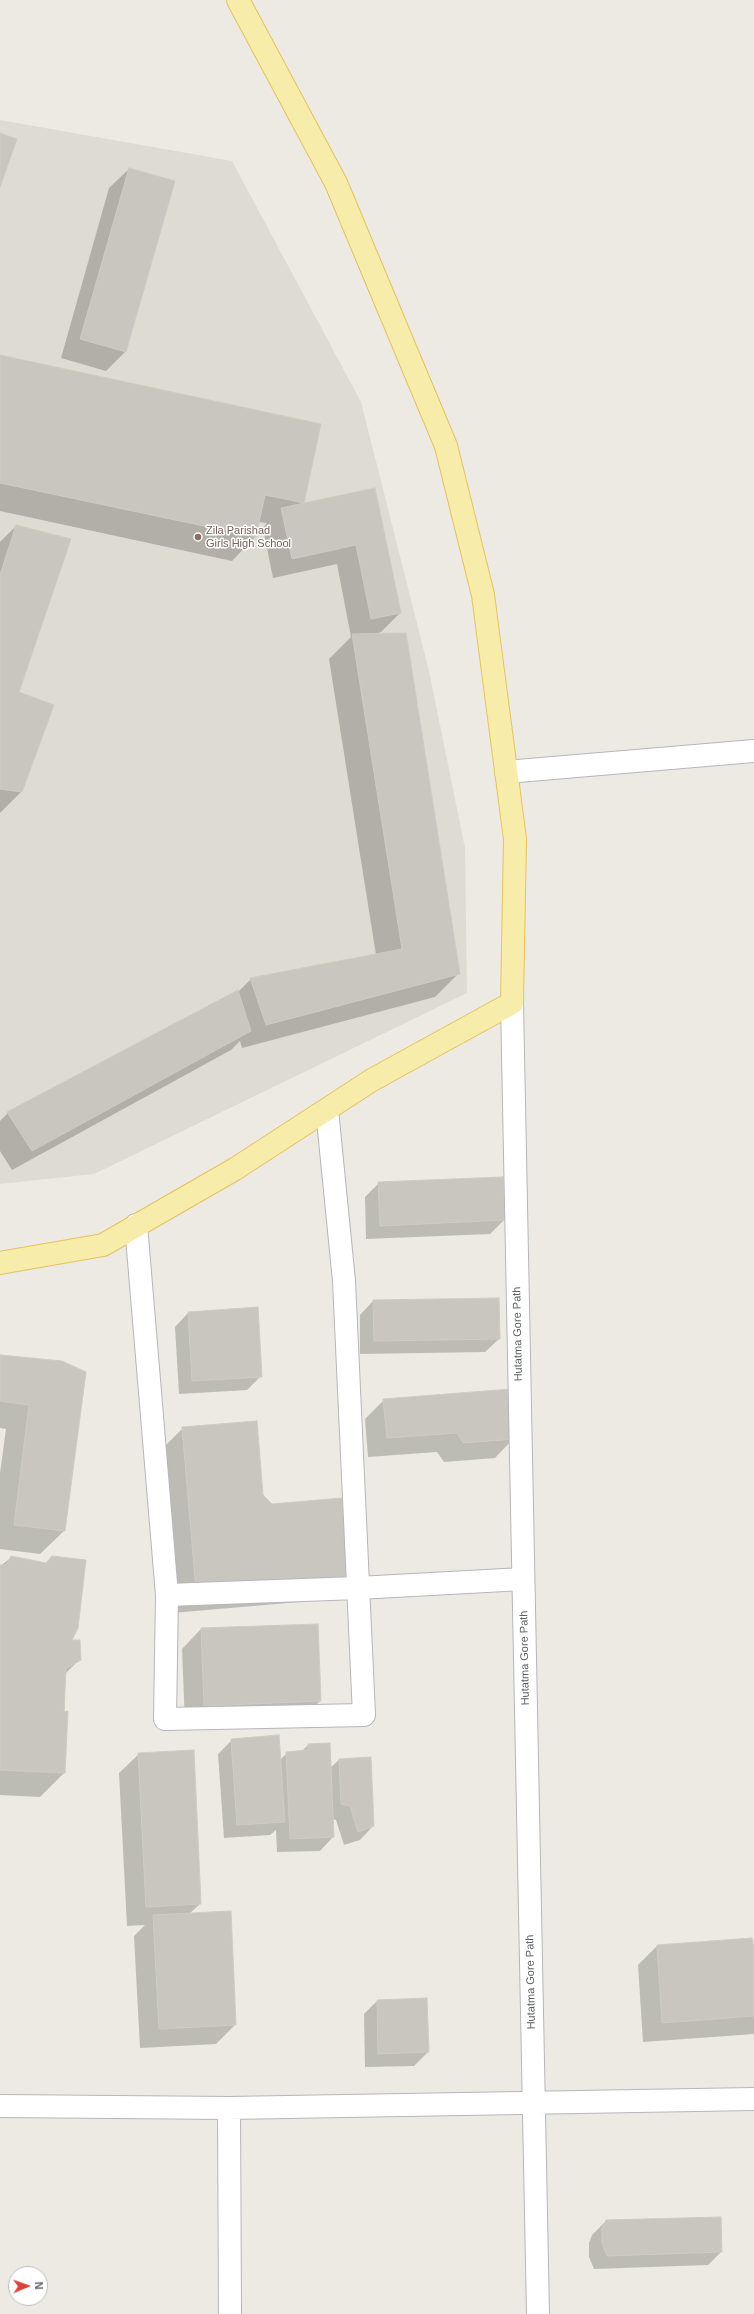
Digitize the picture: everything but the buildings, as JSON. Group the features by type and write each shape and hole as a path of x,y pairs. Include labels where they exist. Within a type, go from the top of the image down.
{"main road":[{"path":"0,1263 103,1245 236,1169 372,1080 512,1003 515,839 483,595 446,446 336,183 238,0"}],"street":[{"path":"506,772 754,751"},
{"name":"Hutatma Gore Path","path":"512,1003 538,2314"},
{"path":"136,1225 167,1595 165,1719 364,1715 344,1281 326,1110"},
{"path":"167,1595 358,1588 523,1579"},
{"path":"0,2106 229,2108 754,2099"},
{"path":"229,2108 230,2314"}],"shaded area":[{"name":"Zila Parishad Girls High School","path":"0,120 232,161 361,402 429,671 465,848 467,993 94,1174 0,1184"}],"place":[{"name":"Zila Parishad Girls High School","path":"198,537"}]}
